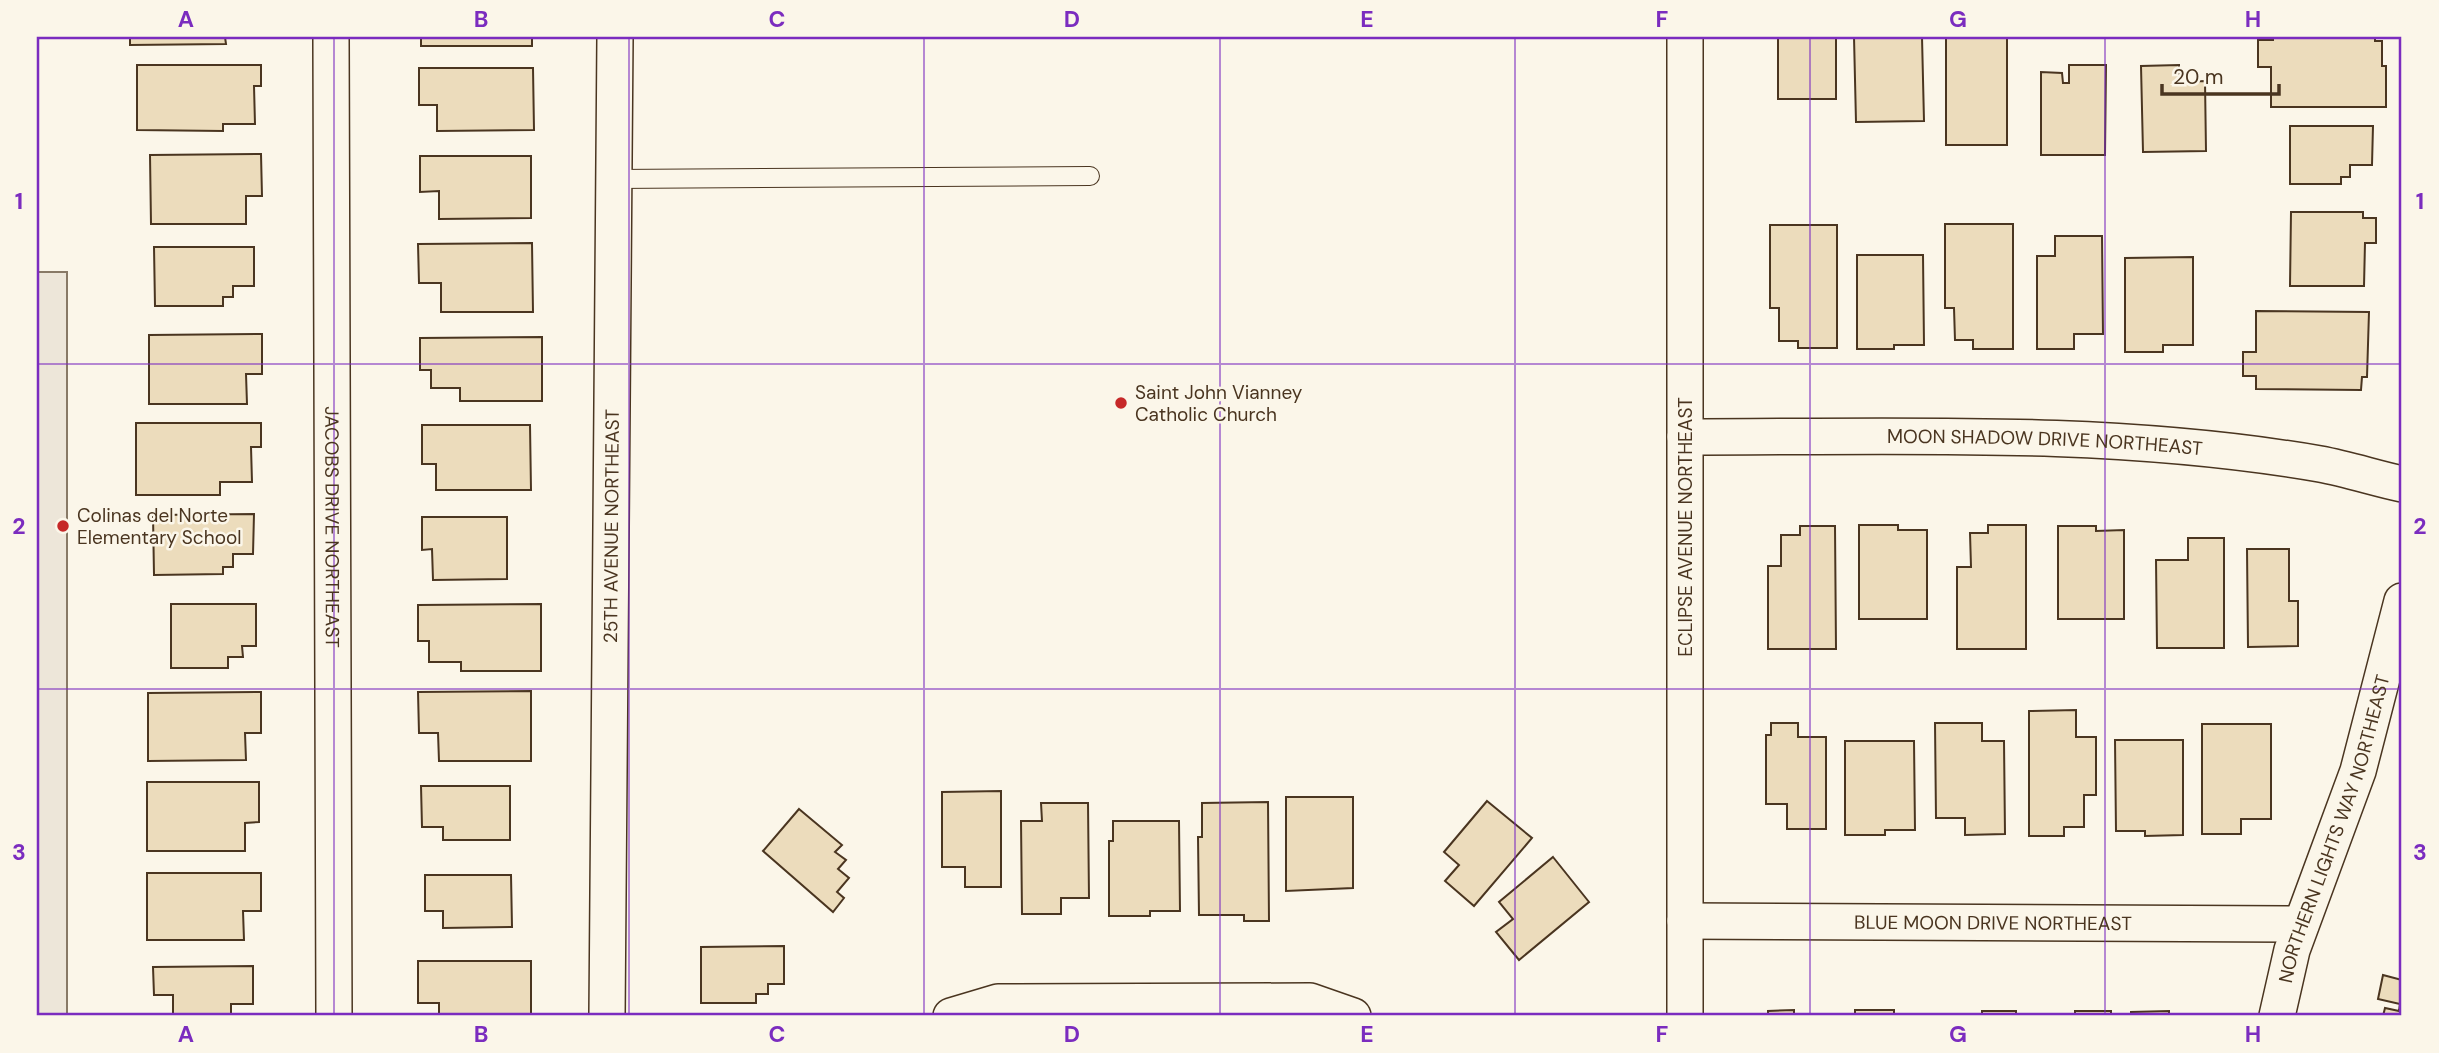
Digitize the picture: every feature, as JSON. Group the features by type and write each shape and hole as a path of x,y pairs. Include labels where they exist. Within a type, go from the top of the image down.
{"street":[{"name":"JACOBS DRIVE NORTHEAST","path":"331,37 334,1016"},
{"name":"25TH AVENUE NORTHEAST","path":"607,1016 615,37"},
{"name":"ECLIPSE AVENUE NORTHEAST","path":"1685,37 1685,1016"},
{"name":"MOON SHADOW DRIVE NORTHEAST","path":"1685,437 2011,437 2180,446 2321,465 2402,484"},
{"name":"NORTHERN LIGHTS WAY NORTHEAST","path":"2277,1016 2292,950 2358,772 2402,601"},
{"name":"BLUE MOON DRIVE NORTHEAST","path":"1685,922 2301,924"},
{"path":"951,1016 998,1002 1283,1001 1310,1001 1353,1016"}],"lane":[{"path":"614,179 1090,176"}],"shaded area":[{"path":"37,272 67,272 67,1016 37,1016"}],"building":[{"path":"130,37 225,37 226,44 130,45"},
{"path":"421,37 532,37 532,46 421,46"},
{"path":"1778,37 1836,37 1836,99 1778,99"},
{"path":"1854,37 1922,37 1924,121 1856,122"},
{"path":"1946,37 2007,37 2007,145 1946,145"},
{"path":"2273,37 2375,37 2375,41 2382,41 2382,66 2386,66 2386,107 2271,107 2271,67 2258,67 2258,40 2273,40"},
{"path":"137,65 261,65 261,86 254,86 255,124 223,124 223,131 137,130"},
{"path":"2069,65 2106,65 2105,155 2041,155 2041,72 2062,73 2063,83 2069,83"},
{"path":"2179,65 2179,82 2205,81 2206,151 2143,152 2141,66"},
{"path":"419,68 533,68 534,130 437,131 437,105 419,105"},
{"path":"2290,126 2373,126 2372,165 2350,165 2350,177 2341,177 2341,184 2290,184"},
{"path":"261,154 262,196 246,196 246,224 151,224 150,155"},
{"path":"420,156 531,156 531,218 439,219 439,191 420,192"},
{"path":"2291,212 2363,212 2363,218 2376,218 2376,243 2365,243 2364,286 2290,286"},
{"path":"1945,224 2013,224 2013,349 1973,349 1973,340 1955,340 1954,308 1945,308"},
{"path":"1770,225 1837,225 1837,348 1798,348 1798,341 1779,341 1779,308 1770,308"},
{"path":"2055,236 2102,236 2103,334 2074,334 2074,349 2037,349 2037,256 2055,256"},
{"path":"532,243 533,312 441,312 441,283 419,283 418,244"},
{"path":"154,247 254,247 254,286 233,286 233,297 223,297 223,306 155,306"},
{"path":"1857,255 1923,255 1924,345 1894,345 1894,349 1857,349"},
{"path":"2193,257 2193,345 2163,345 2163,352 2125,352 2125,258"},
{"path":"2256,311 2369,312 2367,377 2362,377 2361,390 2256,389 2256,376 2243,376 2243,352 2256,352"},
{"path":"262,334 262,374 246,374 247,404 149,404 149,335"},
{"path":"542,337 542,401 460,401 460,388 431,388 431,370 420,370 420,338"},
{"path":"136,423 261,423 261,447 251,447 252,482 220,482 220,495 136,495"},
{"path":"422,425 530,425 531,490 436,490 436,464 422,464"},
{"path":"254,514 253,554 233,554 233,567 223,567 223,574 154,575 153,515"},
{"path":"422,517 507,517 507,579 433,580 432,549 422,550"},
{"path":"1859,525 1898,525 1898,530 1927,530 1927,619 1859,619"},
{"path":"1988,525 2026,525 2026,649 1957,649 1957,567 1971,567 1970,533 1988,533"},
{"path":"1800,526 1835,526 1836,649 1768,649 1768,566 1781,566 1781,535 1800,535"},
{"path":"2058,526 2096,526 2096,531 2124,530 2124,619 2058,619"},
{"path":"2188,538 2224,538 2224,648 2157,648 2156,560 2188,560"},
{"path":"2247,549 2289,549 2289,601 2298,601 2298,646 2248,647"},
{"path":"171,604 256,604 256,646 242,646 243,657 228,657 228,668 171,668"},
{"path":"541,604 541,671 461,671 461,662 429,662 429,641 418,641 418,605"},
{"path":"531,691 531,761 439,761 438,733 419,733 418,692"},
{"path":"261,692 261,733 245,733 246,760 148,761 148,693"},
{"path":"2076,710 2076,737 2096,737 2096,795 2084,795 2084,827 2064,827 2064,836 2029,836 2029,711"},
{"path":"1771,723 1798,723 1798,737 1826,737 1826,829 1787,829 1787,804 1766,804 1766,735 1771,735"},
{"path":"1935,723 1982,723 1982,741 2004,741 2005,834 1965,835 1965,818 1936,818"},
{"path":"2202,724 2271,724 2271,819 2241,819 2241,834 2202,834"},
{"path":"2115,740 2183,740 2183,835 2145,836 2145,831 2116,831"},
{"path":"1845,741 1914,741 1915,830 1885,830 1885,835 1845,835"},
{"path":"147,782 259,782 259,822 245,823 245,851 147,851"},
{"path":"421,786 510,786 510,840 443,840 443,827 422,827"},
{"path":"1001,791 1001,887 965,887 965,867 942,867 942,792"},
{"path":"1286,797 1353,797 1353,888 1286,891"},
{"path":"1487,801 1532,838 1474,906 1445,881 1459,865 1444,852"},
{"path":"1268,802 1269,921 1244,921 1244,915 1199,915 1198,837 1202,837 1202,803"},
{"path":"1041,803 1088,803 1089,898 1061,898 1061,914 1022,914 1021,821 1042,821"},
{"path":"799,809 842,845 835,852 846,860 838,869 849,878 837,892 844,898 833,912 763,851"},
{"path":"1113,821 1179,821 1180,911 1150,911 1150,916 1109,916 1109,841 1113,841"},
{"path":"1553,857 1589,902 1519,960 1496,932 1513,919 1499,902"},
{"path":"147,873 261,873 261,911 243,911 244,940 147,940"},
{"path":"425,875 511,875 512,927 443,928 443,911 425,911"},
{"path":"784,946 784,984 768,984 768,994 756,994 756,1003 701,1003 701,947"},
{"path":"418,961 531,961 531,1016 439,1016 439,1003 418,1003"},
{"path":"253,966 253,1004 231,1004 231,1015 173,1016 173,995 154,995 153,967"},
{"path":"2383,975 2402,980 2402,1016 2383,1016 2385,1008 2399,1011 2400,1004 2378,999"},
{"path":"1794,1010 1794,1016 1768,1016 1768,1011"},
{"path":"1855,1010 1894,1010 1894,1015 1923,1016 1855,1016"},
{"path":"1982,1011 2016,1011 2016,1016 1982,1016"},
{"path":"2075,1011 2111,1011 2111,1016 2075,1016"},
{"path":"2169,1011 2169,1016 2131,1016 2131,1012"}],"place":[{"name":"Saint John Vianney Catholic Church","path":"1121,403"},
{"name":"Colinas del Norte Elementary School","path":"63,526"}]}
